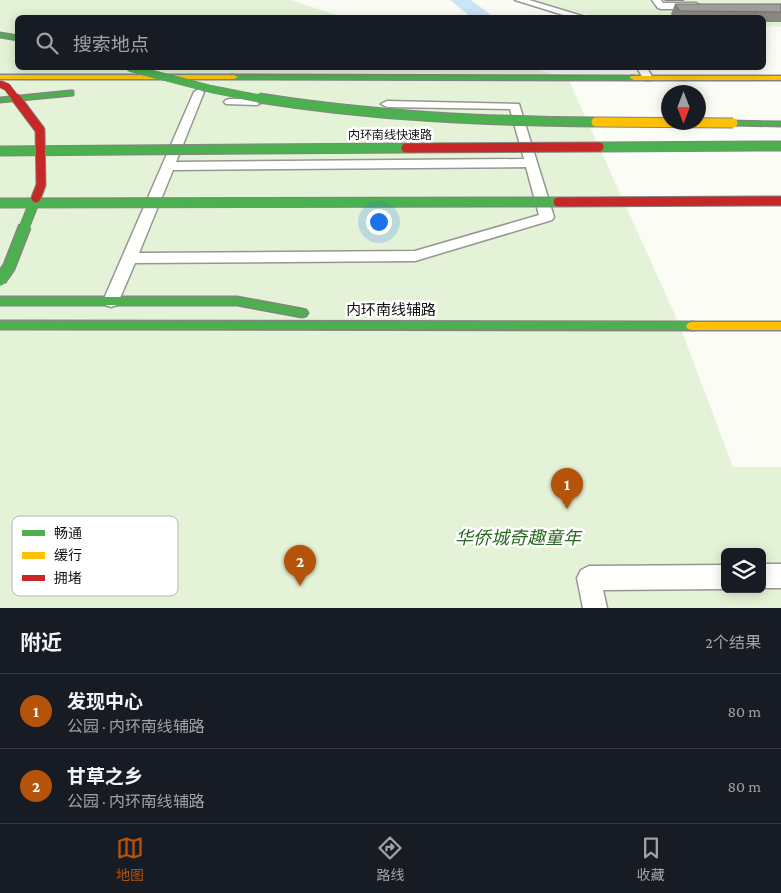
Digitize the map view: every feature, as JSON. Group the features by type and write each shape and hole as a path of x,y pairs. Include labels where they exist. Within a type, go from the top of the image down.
{"main road":[{"path":"0,35 15,38"},
{"path":"138,70 210,89 296,104 404,116 518,122 781,124"},
{"path":"0,77 396,77 645,73 781,78"},
{"path":"185,93 396,77"},
{"path":"0,84 6,87 40,130 41,185 9,268 0,280"},
{"path":"0,100 59,93 79,93"},
{"name":"内环南线快速路","path":"0,151 781,146"},
{"path":"0,204 781,201"},
{"path":"0,301 237,301 371,325"},
{"name":"内环南线辅路","path":"0,325 781,326"}],"lane":[{"path":"519,0 574,15"},
{"path":"656,0 661,6 707,6"},
{"path":"111,301 199,92"},
{"path":"129,258 415,256 547,217 515,106 230,102"},
{"path":"168,166 532,163"},
{"path":"766,576 781,576"},
{"path":"595,608 589,578 721,577"}],"green space":[{"name":"华侨城奇趣童年","path":"0,0 291,0 336,15 15,15 15,70 538,70 568,78 680,326 733,467 781,467 781,608 0,608"},
{"path":"525,0 781,0 781,27 766,26 766,15 589,15"}],"building":[{"path":"675,4 781,4 781,12 680,11"}],"waterway":[{"path":"459,0 482,15"}],"traffic: fast":[{"path":"0,35 15,38"},
{"path":"137,70 201,87 306,106 451,119 596,122"},
{"path":"234,77 634,78"},
{"path":"0,100 70,93"},
{"path":"733,123 781,124"},
{"path":"599,147 781,146"},
{"path":"0,151 406,148"},
{"path":"0,280 9,267 36,198"},
{"path":"0,203 558,202"},
{"path":"0,301 237,301 302,313"},
{"path":"0,325 692,326"}],"traffic: slow":[{"path":"0,77 234,77"},
{"path":"634,78 781,78"},
{"path":"596,122 733,123"},
{"path":"692,326 781,326"}],"traffic: jam":[{"path":"0,84 7,87 40,130 41,185 36,198"},
{"path":"406,148 599,147"},
{"path":"558,202 781,201"}],"place":[{"name":"发现中心","path":"567,509"},
{"name":"甘草之乡","path":"300,586"}]}
